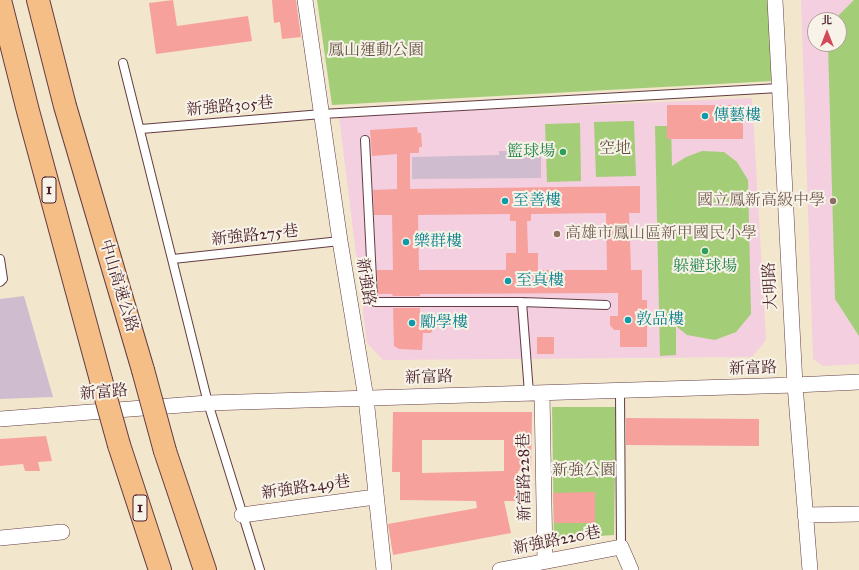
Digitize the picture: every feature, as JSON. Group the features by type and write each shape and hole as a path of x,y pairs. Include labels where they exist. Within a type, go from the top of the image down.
{"highway":[{"name":"1","path":"0,0 28,111 119,445 160,570"},
{"name":"中山高速公路","path":"38,0 65,106 143,370 165,451 205,570"}],"street":[{"name":"新強路","path":"305,0 340,241 366,398 384,570"},
{"name":"大明路","path":"775,0 794,385 810,570"},
{"name":"新富路","path":"0,419 208,403 620,391 859,382"},
{"name":"新富路228巷","path":"535,393 545,561"},
{"name":"新強路249巷","path":"242,515 376,497"},
{"path":"805,515 859,514"},
{"path":"0,538 62,532"},
{"path":"621,547 631,570"},
{"name":"新強路220巷","path":"500,570 621,547"}],"lane":[{"path":"123,63 141,128 208,403 260,570"},
{"name":"新強路305巷","path":"141,128 322,114 779,88"},
{"path":"365,140 372,299 375,302 522,302 606,305"},
{"name":"新強路275巷","path":"173,259 340,241"},
{"path":"0,259 3,279 0,282"},
{"path":"522,302 535,393"},
{"path":"620,391 621,547"}],"shaded area":[{"name":"國立鳳新高級中學","path":"801,0 859,0 859,364 823,366 813,359"},
{"name":"高雄市鳳山區新甲國民小學","path":"752,98 766,340 752,357 383,360 367,343 339,116"},
{"path":"499,151 541,151 541,178 412,179 412,157 499,155"},
{"path":"24,296 53,397 0,399 0,299"}],"green space":[{"name":"鳳山運動公園","path":"317,0 768,0 773,81 332,105"},
{"path":"854,0 859,0 859,336 835,299 828,52 847,52 847,12 842,12"},
{"name":"空地","path":"634,121 636,176 596,177 594,122"},
{"name":"籃球場","path":"580,123 581,181 547,182 545,124"},
{"path":"655,126 671,126 672,166 686,157 702,151 724,152 737,162 748,180 751,314 736,332 715,340 687,335 676,326 676,355 660,356"},
{"name":"新強公園","path":"552,407 616,407 614,535 554,539"}],"building":[{"path":"173,0 177,26 248,16 252,41 156,54 149,3"},
{"path":"272,0 296,0 301,37 282,39 280,22 274,23"},
{"name":"傳藝樓","path":"667,105 743,105 743,139 667,139"},
{"path":"417,127 418,133 421,133 422,147 419,147 419,153 410,153 410,189 640,186 640,213 629,213 631,270 642,270 642,300 647,300 647,347 620,347 620,330 614,330 610,325 610,316 618,316 618,293 420,294 420,296 393,296 392,294 378,294 377,270 393,270 392,215 374,215 373,190 397,189 397,154 372,156 370,130","holes":["606,213 607,270 538,270 538,253 528,253 527,221 531,221 531,214","510,214 510,221 516,221 516,253 506,253 506,270 419,270 418,215"]},
{"name":"勵學樓","path":"393,308 420,308 420,319 430,319 434,327 431,333 423,333 422,350 399,349 394,346"},
{"path":"537,337 554,337 554,354 537,354"},
{"path":"393,412 532,412 531,471 518,471 518,501 504,501 511,533 393,555 388,524 477,508 476,501 400,500 400,472 392,472","holes":["422,440 504,440 504,471 422,473"]},
{"path":"626,418 759,419 759,446 626,445"},
{"path":"46,436 52,461 38,462 40,471 25,471 23,464 0,466 0,439"},
{"path":"595,492 595,523 554,523 553,493"}],"place":[{"name":"傳藝樓","path":"705,116"},
{"name":"籃球場","path":"563,152"},
{"name":"至善樓","path":"505,201"},
{"name":"國立鳳新高級中學","path":"833,201"},
{"name":"高雄市鳳山區新甲國民小學","path":"557,234"},
{"name":"樂群樓","path":"406,242"},
{"name":"躲避球場","path":"705,251"},
{"name":"至真樓","path":"508,281"},
{"name":"敦品樓","path":"628,320"},
{"name":"勵學樓","path":"412,323"}]}
